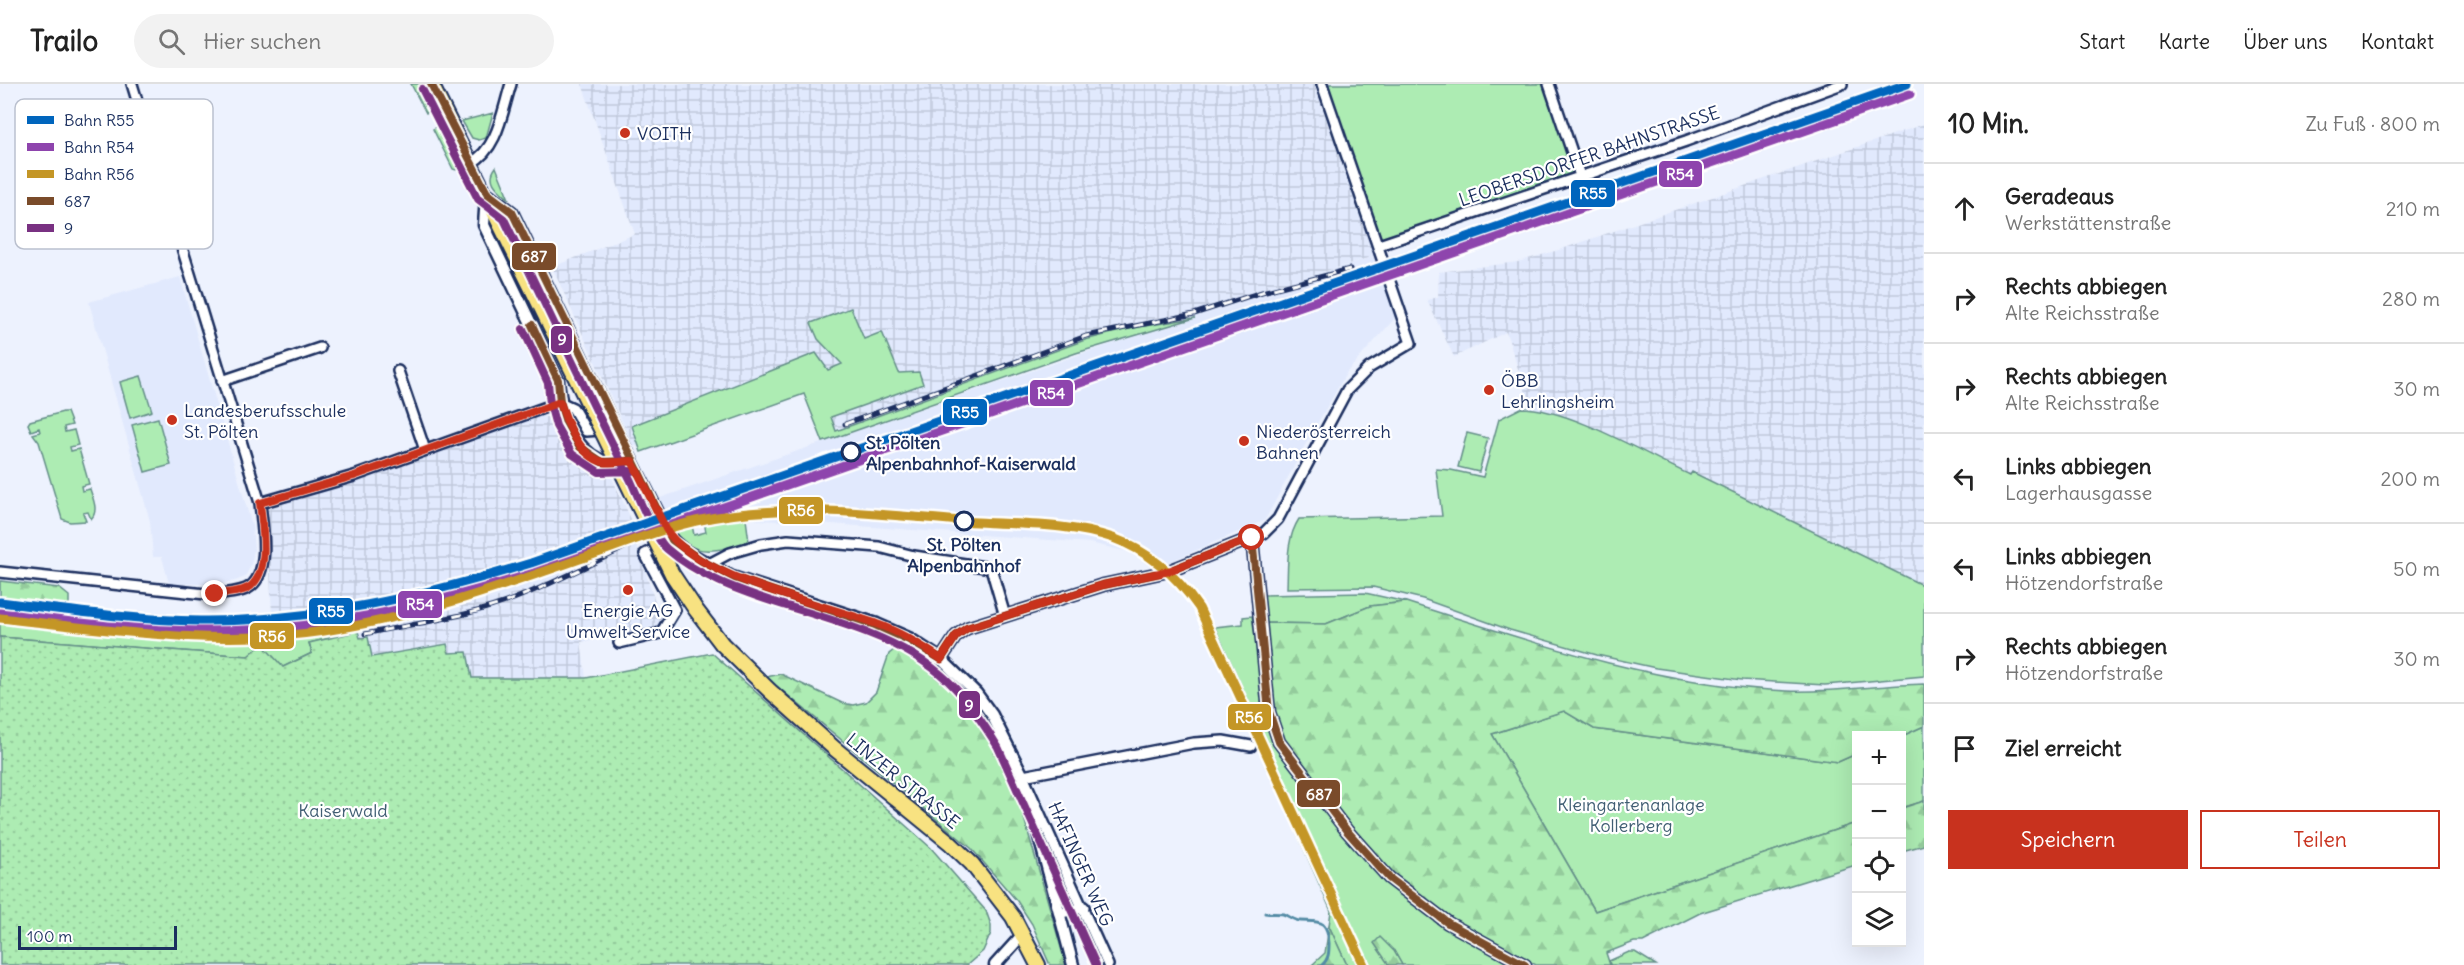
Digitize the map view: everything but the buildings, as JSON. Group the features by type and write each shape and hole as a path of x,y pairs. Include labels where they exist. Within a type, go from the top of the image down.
{"main road":[{"path":"432,84 487,193"},
{"name":"LINZER STRASSE","path":"487,193 672,573 696,610 722,644 770,691 949,842 995,893 1023,934 1038,965"}],"street":[{"path":"132,84 137,99"},
{"path":"471,163 488,151 512,84"},
{"path":"941,659 956,636 967,628 1103,585 1169,571 1264,533 1278,519 1347,390 1369,368 1411,343 1322,84"},
{"path":"1549,84 1580,176"},
{"name":"LEOBERSDORFER BAHNSTRASSE","path":"1379,245 1686,141 1842,84"},
{"path":"487,193 484,225 558,380 560,402 566,422 580,447 602,462 632,461"},
{"path":"487,193 512,212 672,540 684,550 739,579 877,624 909,638 941,659 976,693 992,715 1023,776 1073,965"},
{"path":"0,572 215,594 233,593 250,587 260,575 264,548 260,503 182,249"},
{"path":"222,381 320,348"},
{"path":"398,371 425,450"},
{"path":"260,503 354,476 560,402 573,408 586,431 616,429"},
{"path":"1252,538 1269,712 1279,742 1362,850 1389,878 1448,923 1525,965"},
{"path":"619,643 661,633 675,610 645,554 672,540"},
{"path":"709,564 730,553 761,544 788,540 879,547 914,556 991,568 1005,616"},
{"path":"1023,776 1194,743 1223,741 1251,746"},
{"name":"HAFINGER WEG","path":"1023,776 1084,907 1108,965"},
{"path":"1059,914 1084,907"},
{"path":"995,965 1023,934"}],"shaded area":[{"name":"VOITH","path":"582,84 1314,84 1374,256 1004,373 824,441 805,394 647,450 633,445 552,267 635,234"},
{"path":"1924,124 1924,586 1692,472 1690,476 1582,423 1531,408 1506,332 1454,357 1427,300 1438,297 1439,272 1518,262 1562,249"},
{"path":"1378,255 1397,316 1347,372 1301,452 1298,453 1299,457 1265,520 1157,567 1129,552 1090,543 735,519 704,522 674,530 660,498 1279,289 1279,286"},
{"name":"Landesberufsschule St. Pölten","path":"180,277 252,526 254,550 251,565 245,577 217,584 169,584 162,557 153,557 150,521 89,302"},
{"path":"541,416 557,419 579,457 599,474 612,478 632,521 422,591 272,615 267,511 274,504 354,480"},
{"path":"632,521 643,542 516,593 324,633 250,640 195,641 0,621 0,598 151,614 226,616 272,615 358,603 422,591"},
{"path":"636,545 656,604 668,611 656,631 627,638 625,632 581,642 586,678 472,678 449,653 446,644 371,658 368,637 359,639 357,628 516,593"}],"green space":[{"path":"411,84 424,84 434,109 426,113"},
{"path":"1322,84 1549,84 1580,176 1379,245"},
{"path":"493,113 486,138 479,140 472,138 462,121"},
{"path":"444,125 461,160 461,165 456,170 453,169 433,129"},
{"path":"496,167 509,199 493,181 493,172"},
{"path":"851,308 864,339 882,332 899,373 919,372 923,384 831,417 836,431 1085,340 1132,328 1195,318 1076,353 823,442 804,394 641,452 632,426 634,425 816,353 828,370 842,364 818,339 811,323"},
{"path":"141,376 152,411 130,418 120,382"},
{"path":"1521,408 1561,416 1607,434 1690,475 1692,472 1924,586 1924,676 1825,685 1742,680 1656,668 1597,655 1510,630 1423,599 1373,587 1287,588 1290,543 1299,519 1442,516 1436,469 1483,477 1499,419"},
{"path":"67,412 72,425 64,427 65,432 74,430 78,445 70,447 71,451 79,449 89,484 81,486 82,491 90,489 95,505 95,512 91,519 88,512 83,513 86,521 70,522 62,519 39,442 33,434 40,432 39,428 31,431 28,424 30,421"},
{"path":"158,418 171,465 145,472 132,425"},
{"path":"1467,433 1488,438 1479,472 1458,467"},
{"path":"746,519 749,542 718,550 689,546 674,530 692,525 694,535 706,532 704,522"},
{"path":"0,581 59,588 69,596 69,606 0,598"},
{"path":"1365,593 1406,602 1370,606 1326,624 1266,623 1263,595"},
{"path":"1406,602 1594,659 1641,671 1738,687 1804,691 1924,684 1924,726 1906,734 1906,731 1852,731 1852,756 1838,762 1594,729 1564,711 1492,734 1595,911 1852,824 1852,866 1700,913 1643,942 1634,942 1606,953 1610,965 1536,965 1450,919 1392,874 1367,846 1284,739 1275,711 1266,623 1326,624 1370,606"},
{"path":"1252,616 1269,731 1282,755 1358,853 1385,882 1445,927 1515,965 1402,965 1394,951 1387,961 1389,965 1368,965 1215,627 1243,624 1243,617"},
{"path":"0,621 123,636 197,641 275,638 353,629 351,633 309,643 312,653 283,667 248,656 0,637"},
{"path":"1204,623 1360,965 1347,965 1329,926 1331,911"},
{"name":"Kaiserwald","path":"357,628 360,638 368,637 372,657 447,644 449,653 467,652 472,678 586,678 712,653 931,848 986,911 991,933 983,951 967,965 0,965 0,637 248,656 262,644 283,667 312,653 309,643 351,633"},
{"path":"899,646 940,681 953,680 992,727 1008,762 1066,965 1050,965 1032,924 1017,901 971,848 766,677 781,674 842,703 853,705 866,702 876,692 889,654"},
{"name":"Kleingartenanlage Kollerberg","path":"1564,711 1594,729 1838,762 1852,756 1852,824 1595,911 1492,734"},
{"path":"1924,726 1924,801 1906,807 1906,785 1906,734"},
{"path":"1924,801 1924,845 1906,850 1906,839 1906,807"},
{"path":"1329,926 1347,965 1312,965 1325,953"},
{"path":"1380,937 1394,951 1402,965 1389,965 1374,943"},
{"path":"1629,952 1635,952 1656,965 1610,965 1609,961"}],"waterway":[{"path":"1265,913 1283,914 1296,920 1321,923 1326,930 1329,943 1327,958 1322,965"}],"railway":[{"path":"845,424 1086,336 1194,314 1262,292 1350,269"},
{"path":"365,634 464,614 502,603 545,586 709,509"}],"rail line":[{"name":"R55","path":"0,602 150,619 243,620 326,612 450,586 531,563 1907,84"},
{"name":"R54","path":"0,613 149,629 242,630 285,628 369,616 452,597 534,573 1910,94"},
{"name":"R56","path":"0,618 121,632 203,637 284,636 324,631 452,602 681,525 766,511 836,511 1045,526 1096,533 1126,543 1150,557 1172,575 1199,608 1364,965"}],"transit line":[{"name":"687","path":"431,84 487,193 512,212 672,540 702,561 735,578 875,625 909,640 941,659"},
{"name":"9","path":"422,89 478,199 504,219 662,544 679,559 705,575 762,598 848,625 895,645 937,671 955,688 978,716 998,747 1096,965"},
{"name":"687","path":"532,325 558,380 560,402 566,422 580,447 602,462 632,461"},
{"name":"9","path":"523,329 548,383 550,404 556,426 572,454 599,472 632,471"},
{"name":"687","path":"1252,538 1269,712 1279,742 1347,831 1389,878 1448,923 1525,965"},
{"name":"687","path":"941,659 956,636 967,628 1103,585 1169,571 1252,538"}],"place":[{"name":"VOITH","path":"625,133"},
{"name":"ÖBB Lehrlingsheim","path":"1489,390"},
{"name":"Landesberufsschule St. Pölten","path":"172,420"},
{"name":"Niederösterreich Bahnen","path":"1244,441"},
{"name":"St. Pölten Alpenbahnhof-Kaiserwald","path":"851,452"},
{"name":"St. Pölten Alpenbahnhof","path":"964,521"},
{"name":"Energie AG Umwelt Service","path":"628,590"}],"route":[{"path":"215,594 233,593 250,587 260,575 264,548 260,503 354,476 560,402 566,422 580,447 602,462 632,461 672,540 684,550 732,577 877,624 909,638 941,659 956,636 967,628 1103,585 1169,571 1252,538"}]}
